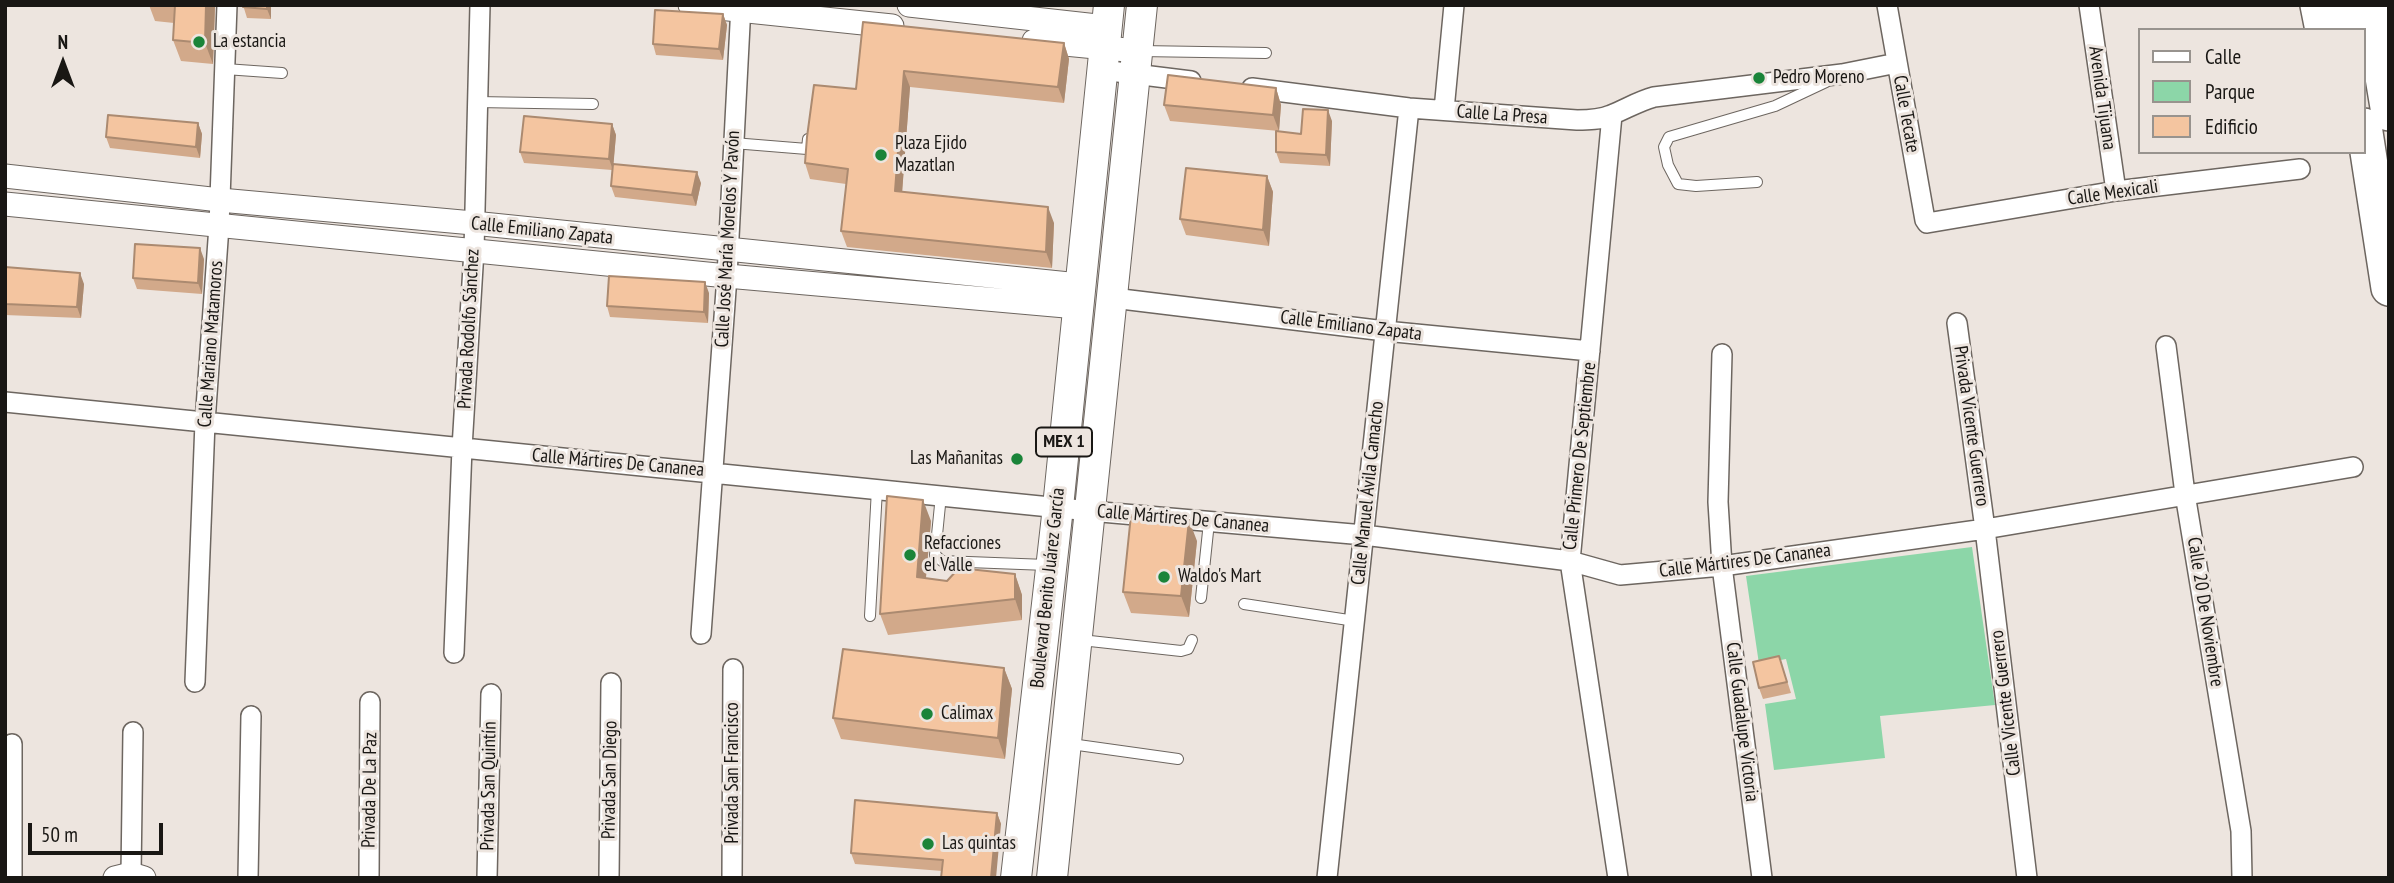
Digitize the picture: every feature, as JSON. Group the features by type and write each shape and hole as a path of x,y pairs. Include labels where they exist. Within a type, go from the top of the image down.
{"highway":[{"path":"2318,5 2323,28"},
{"path":"2346,5 2350,28"},
{"path":"2371,5 2389,113"},
{"path":"2366,139 2389,288"},
{"path":"2350,154 2360,196 2389,288"}],"main road":[{"name":"Boulevard Benito Juárez García","path":"1052,878 1142,5"},
{"name":"Boulevard Benito Juárez García","path":"1016,878 1058,507 1105,37"}],"street":[{"name":"Calle Mariano Matamoros","path":"195,682 205,422 219,226 227,5"},
{"name":"Privada Rodolfo Sánchez","path":"454,653 462,448 474,250 480,5"},
{"path":"690,5 741,8 916,29"},
{"path":"909,5 1105,37 1136,62 1203,82"},
{"path":"1444,110 1454,5"},
{"name":"Calle Tecate","path":"1887,5 1927,223"},
{"name":"Avenida Tijuana","path":"2089,5 2116,191"},
{"name":"Calle José María Morelos Y Pavón","path":"701,634 727,276 741,8"},
{"path":"1010,38 1105,37"},
{"name":"Calle La Presa","path":"1231,86 1409,108 1577,120 1612,115 1634,103 1654,97 1842,74 1897,63"},
{"name":"Calle Manuel Ávila Camacho","path":"1327,878 1409,108"},
{"name":"Calle Primero De Septiembre","path":"1612,115 1570,561 1618,878"},
{"name":"Calle Mexicali","path":"1927,223 2116,191 2300,169"},
{"name":"Calle Emiliano Zapata","path":"5,176 728,251 1078,296"},
{"name":"Calle Emiliano Zapata","path":"5,204 727,276 1078,296"},
{"name":"Calle Emiliano Zapata","path":"1113,298 1385,331 1590,351"},
{"name":"Privada Vicente Guerrero","path":"1957,323 1985,529"},
{"name":"Calle 20 De Noviembre","path":"2166,346 2185,494 2241,831 2242,878"},
{"name":"Calle Guadalupe Victoria","path":"1722,354 1718,502 1722,566 1762,878"},
{"name":"Calle Mártires De Cananea","path":"5,402 1090,511 1364,535 1570,561 1620,575 1722,566 1985,529 2353,467"},
{"name":"Calle Vicente Guerrero","path":"1985,529 2027,878"},
{"name":"Privada San Francisco","path":"732,878 733,669"},
{"name":"Privada San Diego","path":"609,878 611,682"},
{"name":"Privada San Quintín","path":"487,878 491,694"},
{"name":"Privada De La Paz","path":"369,878 370,702"},
{"path":"248,878 251,716"},
{"path":"130,876 134,733"},
{"path":"12,744 12,878"}],"lane":[{"path":"1136,62 1266,53"},
{"path":"225,69 282,73"},
{"path":"1756,183 1696,186 1678,184 1668,165 1664,148 1669,137 1775,106 1842,74"},
{"path":"477,102 593,104"},
{"path":"733,143 807,149 810,122"},
{"path":"870,616 877,488"},
{"path":"941,495 935,555 942,561 1051,565"},
{"path":"1201,597 1209,522"},
{"path":"1244,604 1355,621"},
{"path":"1077,639 1170,651 1188,649 1192,640"},
{"path":"1066,744 1178,758"}],"green space":[{"path":"1972,547 1995,705 1880,716 1885,758 1774,770 1765,704 1796,699 1786,659 1759,664 1746,576"}],"building":[{"path":"175,5 206,5 205,43 173,40"},
{"path":"267,5 267,9 243,7"},
{"path":"655,10 723,14 719,49 653,44"},
{"name":"Plaza Ejido Mazatlan","path":"863,22 1064,43 1058,87 904,71 895,191 1048,207 1046,252 841,231 848,169 805,163 807,137 814,85 856,89"},
{"path":"1168,75 1276,88 1273,115 1164,105"},
{"path":"1303,109 1328,110 1326,155 1276,152 1276,131 1301,134"},
{"path":"108,115 198,123 196,147 106,137"},
{"path":"524,116 612,124 609,159 520,152"},
{"path":"613,164 697,172 692,195 611,186"},
{"path":"1186,168 1267,176 1263,230 1180,219"},
{"path":"135,244 200,248 198,283 133,278"},
{"path":"5,267 80,273 77,307 5,304"},
{"path":"609,276 705,282 704,312 607,306"},
{"path":"887,496 923,500 917,577 947,581 959,568 1015,574 1015,599 880,614"},
{"name":"Waldo's Mart","path":"1131,515 1189,520 1181,596 1123,592"},
{"name":"Calimax","path":"843,649 1004,668 998,738 833,718"},
{"path":"1779,656 1787,682 1759,688 1753,662"},
{"name":"Las quintas","path":"855,800 997,813 991,878 941,878 943,860 851,853"}],"place":[{"name":"La estancia","path":"199,42"},
{"name":"Pedro Moreno","path":"1759,78"},
{"name":"Plaza Ejido Mazatlan","path":"881,155"},
{"name":"Las Mañanitas","path":"1017,459"},
{"name":"Refacciones el Valle","path":"910,555"},
{"name":"Waldo's Mart","path":"1164,577"},
{"name":"Calimax","path":"927,714"},
{"name":"Las quintas","path":"928,844"}]}
